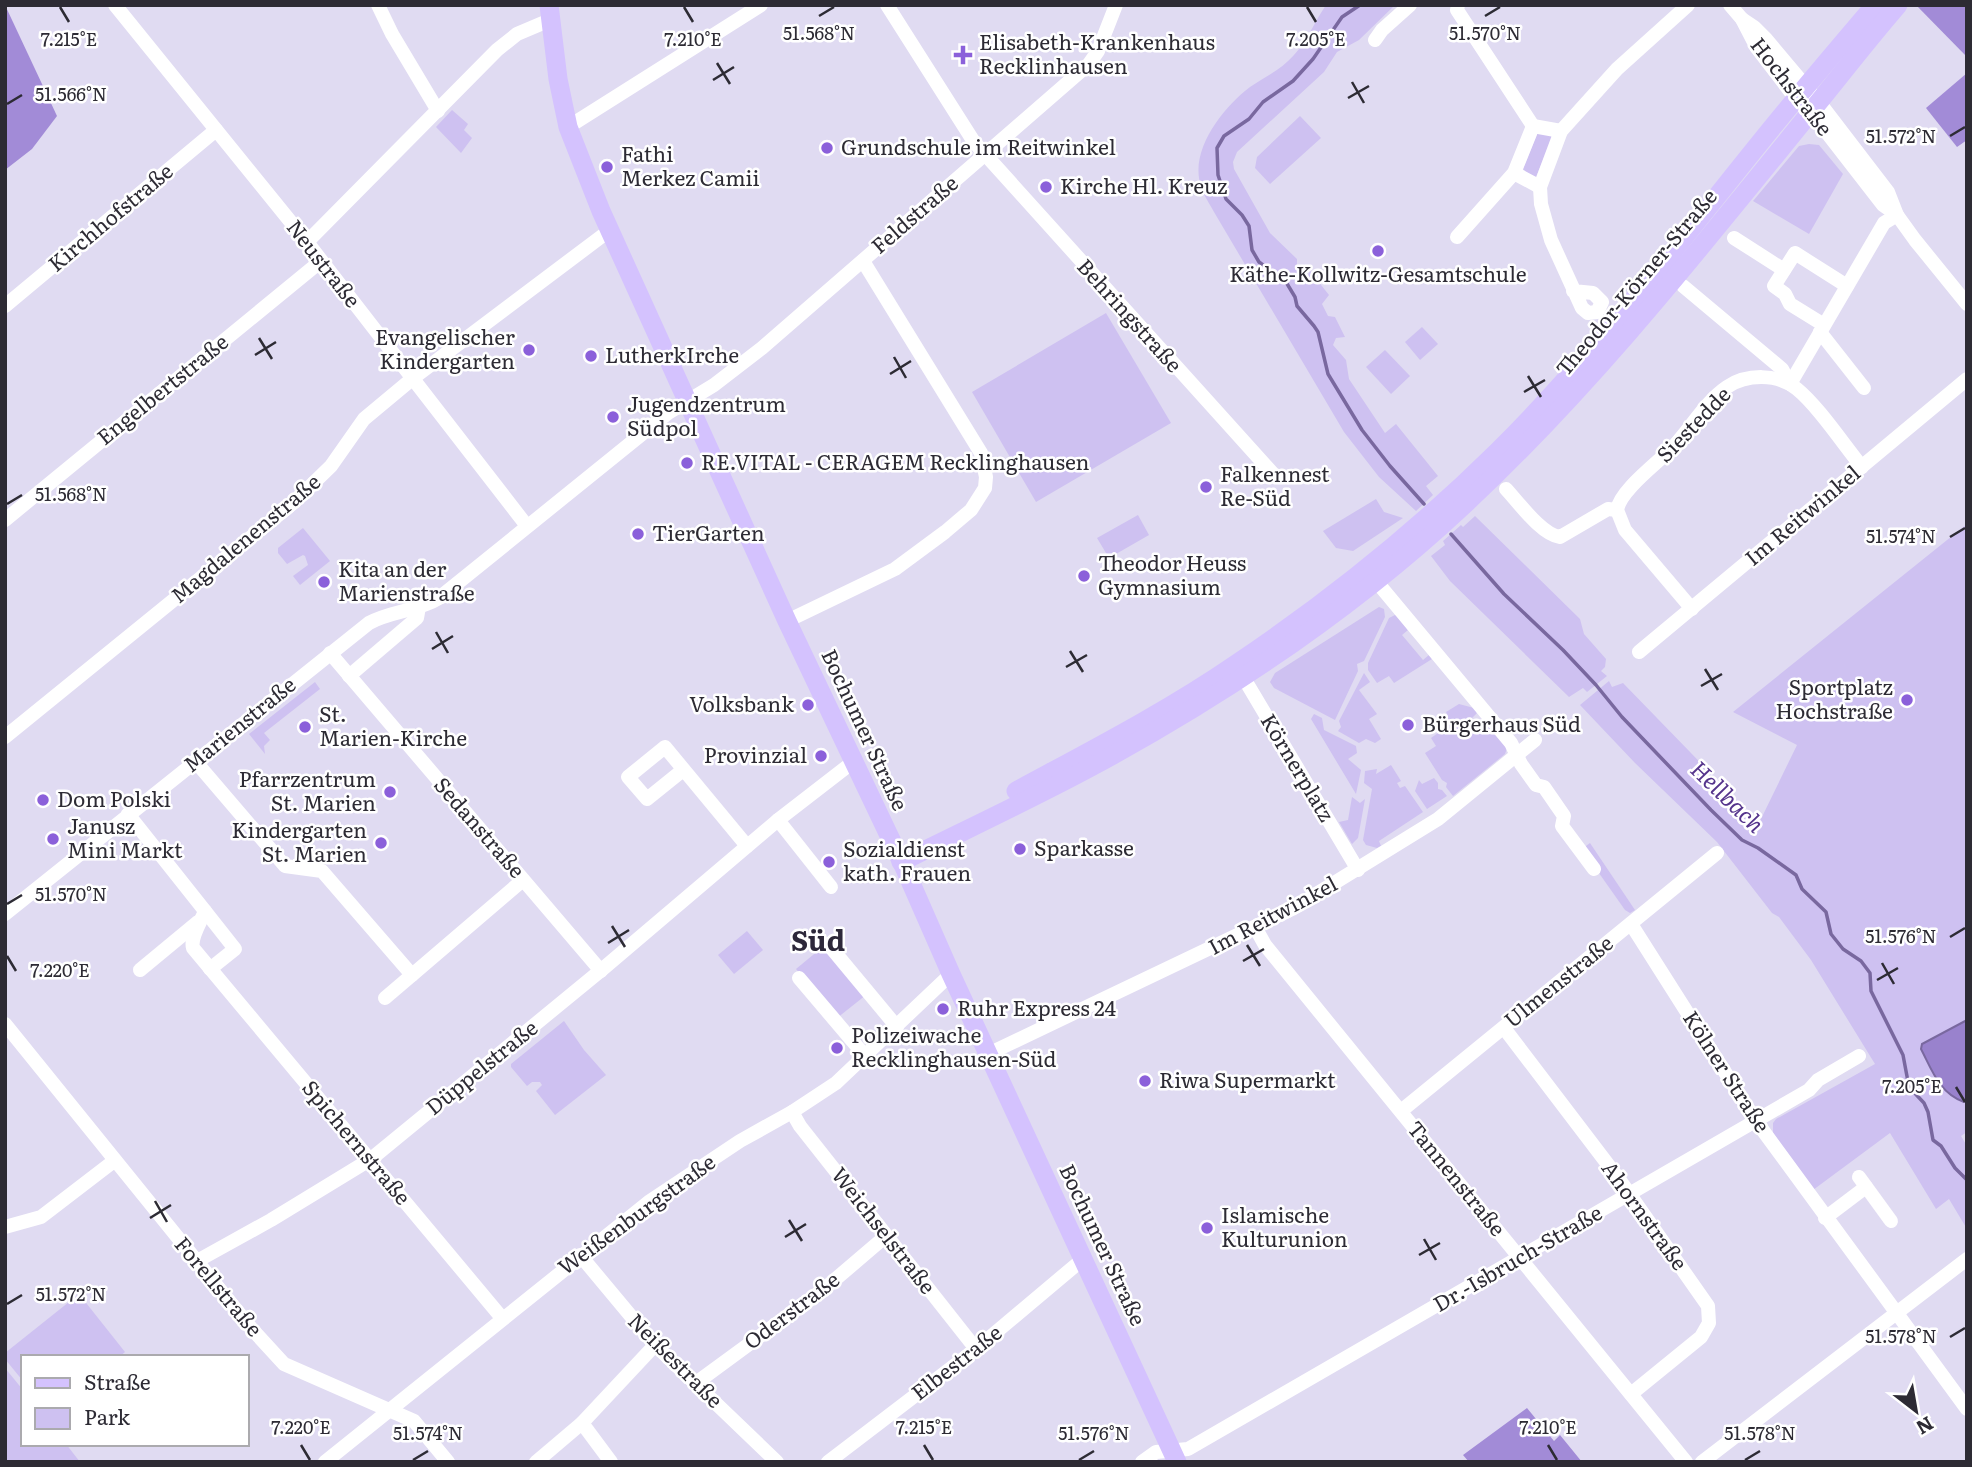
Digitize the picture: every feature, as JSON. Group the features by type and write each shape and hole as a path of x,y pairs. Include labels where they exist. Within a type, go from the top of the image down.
{"main road":[{"name":"Theodor-Körner-Straße","path":"899,856 1106,750 1240,671 1368,587 1455,513 1505,466 1604,359 1807,100 1875,5"},
{"name":"Theodor-Körner-Straße","path":"1807,100 1898,5"},
{"name":"Bochumer Straße","path":"550,13 558,79 568,127 610,230 787,621 899,856 1174,1456"}],"street":[{"name":"Neustraße","path":"115,5 307,242 527,526"},
{"path":"378,5 392,34 438,111"},
{"path":"568,127 761,5"},
{"name":"Behringstraße","path":"887,5 974,142 1275,476"},
{"name":"Feldstraße","path":"687,402 760,350 1089,64 1098,51 1116,5"},
{"path":"1375,40 1382,30 1410,5"},
{"path":"1458,5 1457,10 1533,126"},
{"path":"1573,291 1551,240 1539,187 1561,131 1617,69 1688,5"},
{"name":"Hochstraße","path":"1730,5 1742,19 1757,48 1888,192 1897,215 1967,304"},
{"path":"307,242 497,50 550,13"},
{"path":"1533,126 1561,131"},
{"path":"1457,237 1514,173 1533,126"},
{"name":"Kirchhofstraße","path":"5,306 216,130"},
{"path":"1514,173 1539,187"},
{"path":"1790,384 1884,223 1897,215"},
{"name":"Magdalenenstraße","path":"5,737 293,503 331,466 364,419 412,379 610,230"},
{"path":"1734,238 1784,270"},
{"path":"1847,286 1795,253 1773,286 1785,294 1790,304 1822,328 1864,388"},
{"name":"Engelbertstraße","path":"5,520 321,261"},
{"path":"787,621 895,569 971,510 985,488 982,453 863,261"},
{"path":"1683,285 1782,369 1790,384 1805,397 1862,467"},
{"name":"Siestedde","path":"1617,510 1618,502 1626,491 1666,454 1727,387 1754,377 1777,379 1790,384"},
{"name":"Im Reitwinkel","path":"1639,652 1967,379"},
{"name":"Marienstraße","path":"8,907 369,623 383,615 419,607 439,598 668,413 687,402"},
{"path":"1506,489 1553,537 1560,537 1608,509 1617,510 1625,530 1692,609"},
{"path":"1381,587 1511,743 1536,785 1545,787 1564,816 1562,826 1594,870"},
{"name":"Marienstraße","path":"349,676 417,618 419,607"},
{"name":"Sedanstraße","path":"330,653 601,971"},
{"name":"Körnerplatz","path":"1240,671 1357,870"},
{"name":"Im Reitwinkel","path":"988,1054 1255,927 1357,870 1438,819 1535,740"},
{"path":"195,761 285,866 322,871 412,975"},
{"name":"Düppelstraße","path":"197,1261 371,1160 601,971 778,820 853,762"},
{"path":"684,770 747,846"},
{"path":"128,814 203,915 235,949 210,969"},
{"path":"778,820 831,887"},
{"name":"Ulmenstraße","path":"1401,1111 1717,853"},
{"path":"385,998 523,880"},
{"path":"140,970 203,915"},
{"name":"Spichernstraße","path":"203,915 191,943 193,948 502,1318"},
{"name":"Kölner Straße","path":"1631,924 1756,1121 1967,1409"},
{"name":"Tannenstraße","path":"1255,927 1265,946 1686,1462"},
{"path":"828,944 897,1027"},
{"name":"Weißenburgstraße","path":"325,1462 580,1255 661,1193 740,1141 829,1088 866,1057 951,974"},
{"path":"799,978 866,1057"},
{"name":"Forellstraße","path":"5,1024 251,1328 284,1364 414,1421 448,1462"},
{"name":"Ahornstraße","path":"1504,1028 1705,1300 1710,1314 1709,1323 1701,1337 1631,1394"},
{"name":"Dr.-Isbruch-Straße","path":"1142,1462 1156,1452 1174,1456 1188,1449 1809,1090 1818,1080 1858,1056"},
{"name":"Weichselstraße","path":"792,1112 800,1126 976,1349"},
{"path":"5,1227 41,1217 114,1161"},
{"path":"1825,1218 1863,1182 1891,1221"},
{"name":"Oderstraße","path":"696,1382 824,1289 886,1236"},
{"name":"Neißestraße","path":"580,1255 655,1345 777,1462"},
{"name":"Elbestraße","path":"828,1462 976,1349 1083,1259"},
{"path":"1702,1462 1967,1259"},
{"path":"536,1462 582,1423 655,1345"},
{"path":"582,1423 611,1462"}],"green space":[{"path":"1326,5 1395,5 1359,40 1337,52 1324,72 1237,152 1233,162 1234,169 1270,233 1297,259 1297,276 1307,279 1310,271 1329,295 1322,304 1328,316 1335,317 1345,337 1336,338 1333,345 1346,360 1349,379 1385,433 1396,424 1438,476 1426,486 1433,495 1416,511 1379,477 1344,432 1214,212 1200,182 1201,152 1213,127 1240,95 1289,60 1303,44"},
{"path":"452,110 468,124 464,130 472,138 461,153 436,127"},
{"path":"1300,116 1321,138 1270,184 1255,168 1257,157"},
{"path":"1538,132 1551,136 1552,139 1536,177 1532,178 1523,169"},
{"path":"1819,145 1843,174 1809,234 1753,201 1799,146"},
{"path":"1106,313 1171,423 1036,502 972,392"},
{"path":"1422,327 1438,344 1420,360 1405,342"},
{"path":"1385,350 1410,376 1391,394 1366,367"},
{"path":"1376,499 1384,512 1403,518 1353,551 1336,548 1323,531"},
{"path":"1138,515 1149,535 1109,558 1097,538"},
{"path":"1475,516 1580,619 1584,634 1606,659 1605,667 1601,671 1607,676 1587,692 1583,688 1569,697 1450,581 1431,556 1445,545 1443,541"},
{"path":"1967,524 1967,1132 1961,1136 1967,1146 1967,1229 1949,1199 1936,1209 1890,1133 1813,1190 1773,1133 1773,1123 1875,1064 1811,960 1779,917 1772,913 1717,842 1635,763 1580,705 1609,681 1612,687 1623,683 1759,823 1797,745 1733,712"},
{"path":"303,528 330,561 300,585 293,576 308,565 305,556 287,564 278,553 278,548"},
{"path":"1379,607 1384,609 1385,617 1364,661 1357,664 1358,671 1335,720 1274,688 1270,682 1275,673"},
{"path":"1395,615 1408,630 1402,635 1423,660 1429,655 1432,659 1394,683 1389,676 1377,683 1368,670 1368,663 1389,618"},
{"path":"1364,673 1370,682 1359,690 1377,714 1369,719 1381,739 1375,743 1366,739 1359,743 1338,731 1341,727 1339,721"},
{"path":"315,682 320,689 264,733 270,740 264,746 265,754 249,734"},
{"path":"1459,704 1474,708 1477,713 1472,718 1474,721 1483,719 1507,748 1505,754 1453,796 1425,753 1436,746 1431,738 1445,728 1441,721 1448,716 1446,712"},
{"path":"1314,714 1322,718 1324,730 1356,746 1357,753 1348,759 1361,770 1356,794 1311,719"},
{"path":"1391,765 1401,781 1397,783 1400,788 1405,786 1423,812 1379,841 1381,846 1377,848 1366,845 1363,840 1372,789 1364,783 1365,771 1377,769 1376,774"},
{"path":"1434,778 1438,789 1447,796 1427,809 1415,791 1419,780 1422,784"},
{"path":"1352,797 1360,803 1365,799 1358,838 1352,844 1339,822 1348,820"},
{"path":"1590,843 1635,910 1630,913 1625,910 1582,849"},
{"path":"747,931 763,950 734,974 718,955"},
{"path":"825,945 866,995 837,1018 796,969"},
{"path":"564,1021 606,1075 555,1115 536,1091 542,1085 540,1082 532,1082 527,1086 511,1064"},
{"path":"79,1294 125,1352 121,1355 21,1355 21,1379 5,1359 5,1353"},
{"path":"5,1368 21,1388 21,1446 68,1446 80,1462 5,1462"}],"shaded area":[{"path":"5,5 57,116 32,149 5,170"},
{"path":"1916,5 1967,5 1967,57"},
{"path":"1967,73 1967,140 1957,147 1926,108"},
{"path":"1967,1020 1967,1100 1964,1102 1942,1087 1921,1049 1922,1044"},
{"path":"1527,1408 1554,1441 1560,1435 1582,1462 1469,1462 1463,1455"}],"waterway":[{"name":"Hellbach","path":"1360,5 1342,17 1313,59 1293,81 1263,102 1249,119 1224,136 1217,148 1218,175 1226,199 1249,226 1252,250 1259,262 1286,282 1297,306 1318,332 1328,374 1362,430 1424,504"},
{"name":"Hellbach","path":"1451,534 1504,594 1563,650 1622,717 1711,810 1742,840 1796,875 1802,889 1826,912 1831,934 1843,949 1861,961 1870,973 1871,991 1903,1055 1909,1087 1924,1103 1928,1112 1933,1140 1941,1146 1955,1168 1967,1180"}],"place":[{"name":"Elisabeth-Krankenhaus Recklinhausen","path":"963,55"},
{"name":"Grundschule im Reitwinkel","path":"827,148"},
{"name":"Fathi Merkez Camii","path":"607,167"},
{"name":"Kirche Hl. Kreuz","path":"1046,187"},
{"name":"Käthe-Kollwitz-Gesamtschule","path":"1378,251"},
{"name":"Evangelischer Kindergarten","path":"529,350"},
{"name":"LutherkIrche","path":"591,356"},
{"name":"Jugendzentrum Südpol","path":"613,417"},
{"name":"RE.VITAL - CERAGEM Recklinghausen","path":"687,463"},
{"name":"Falkennest Re-Süd","path":"1206,487"},
{"name":"TierGarten","path":"638,534"},
{"name":"Theodor Heuss Gymnasium","path":"1084,576"},
{"name":"Kita an der Marienstraße","path":"324,582"},
{"name":"Sportplatz Hochstraße","path":"1907,700"},
{"name":"Volksbank","path":"808,705"},
{"name":"Bürgerhaus Süd","path":"1408,725"},
{"name":"St. Marien-Kirche","path":"305,727"},
{"name":"Provinzial","path":"821,756"},
{"name":"Pfarrzentrum St. Marien","path":"390,792"},
{"name":"Dom Polski","path":"43,800"},
{"name":"Janusz Mini Markt","path":"53,839"},
{"name":"Kindergarten St. Marien","path":"381,843"},
{"name":"Sparkasse","path":"1020,849"},
{"name":"Sozialdienst kath. Frauen","path":"829,862"},
{"name":"Ruhr Express 24","path":"943,1009"},
{"name":"Polizeiwache Recklinghausen-Süd","path":"837,1048"},
{"name":"Riwa Supermarkt","path":"1145,1081"},
{"name":"Islamische Kulturunion","path":"1207,1228"}],"district":[{"name":"Süd","path":"818,941"}]}
